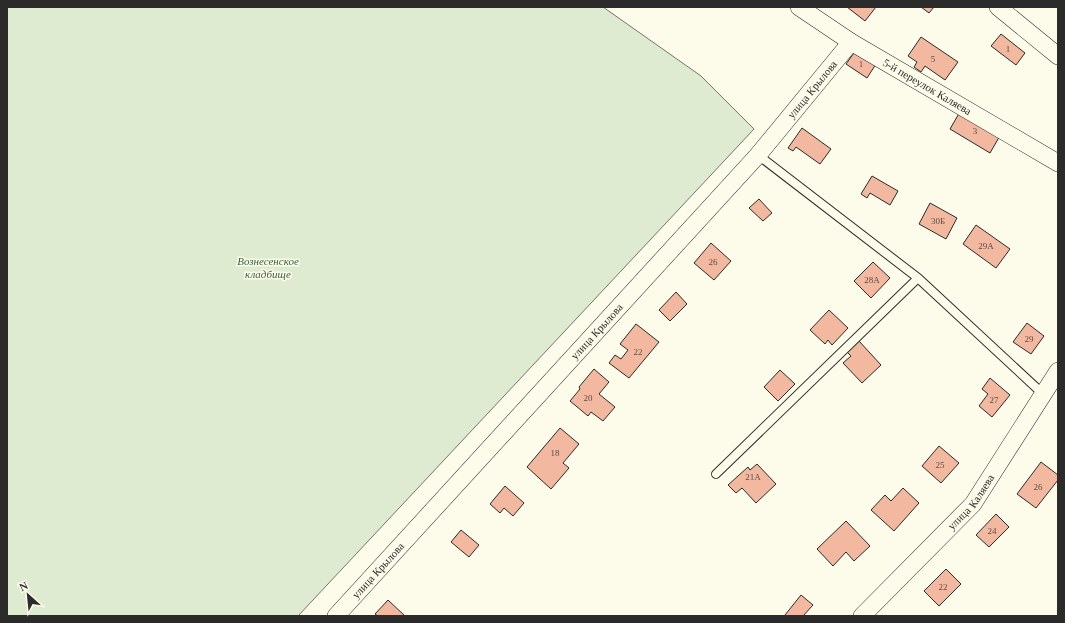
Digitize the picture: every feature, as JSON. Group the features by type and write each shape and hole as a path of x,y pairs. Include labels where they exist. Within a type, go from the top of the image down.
{"street":[{"name":"5-й переулок Каляева","path":"799,7 851,42 1058,162"},
{"path":"998,7 1058,56"},
{"name":"улица Крылова","path":"336,616 758,156 851,42"},
{"name":"улица Каляева","path":"862,616 973,504 1058,371"}],"lane":[{"path":"758,156 918,278 1043,394"},
{"path":"716,474 918,278"}],"green space":[{"name":"Вознесенское кладбище","path":"7,7 603,7 701,76 754,129 298,616 7,616"}],"building":[{"path":"847,7 876,7 865,21"},
{"path":"921,7 934,7 929,13"},
{"path":"1001,34 1025,53 1016,65 991,46"},
{"path":"921,37 958,62 945,80 925,66 921,72 914,67 917,62 908,56"},
{"path":"856,50 876,64 867,78 846,64"},
{"path":"961,110 1001,134 990,153 950,129"},
{"path":"802,128 831,149 820,164 796,147 793,151 788,148"},
{"path":"872,176 898,191 890,205 870,193 867,198 861,194"},
{"path":"759,199 772,213 763,221 749,208"},
{"path":"930,203 957,218 946,239 919,224"},
{"path":"976,225 1010,249 996,268 963,244"},
{"path":"711,243 731,261 714,280 694,263"},
{"path":"873,262 890,278 871,298 854,281"},
{"path":"676,292 687,304 670,321 659,310"},
{"path":"829,310 848,328 832,345 828,340 825,344 810,330"},
{"path":"1027,323 1044,336 1031,354 1013,342"},
{"path":"636,324 659,342 629,378 609,363 615,355 621,359 628,350 620,344"},
{"path":"859,341 881,365 862,383 843,363 851,356 847,352"},
{"path":"594,369 609,382 599,394 615,407 603,421 591,412 588,416 570,401"},
{"path":"780,370 795,384 778,401 764,387"},
{"path":"990,378 1010,395 992,417 979,406 988,394 982,389"},
{"path":"560,428 579,444 563,463 569,468 551,489 527,467"},
{"path":"939,446 959,463 941,483 922,466"},
{"path":"1041,462 1058,475 1058,480 1036,508 1017,494"},
{"path":"757,464 776,484 756,503 742,488 736,493 728,485 748,467 750,470"},
{"path":"505,486 524,503 513,516 504,508 500,513 490,504"},
{"path":"903,488 919,503 894,531 871,510 885,495 891,501"},
{"path":"996,514 1009,527 989,547 976,535"},
{"path":"846,521 870,546 854,561 846,552 833,566 817,549"},
{"path":"461,530 479,545 469,557 451,542"},
{"path":"946,569 961,584 939,606 924,591"},
{"path":"801,595 813,605 803,616 786,616 785,615"},
{"path":"388,600 405,616 378,616 375,614"}]}
